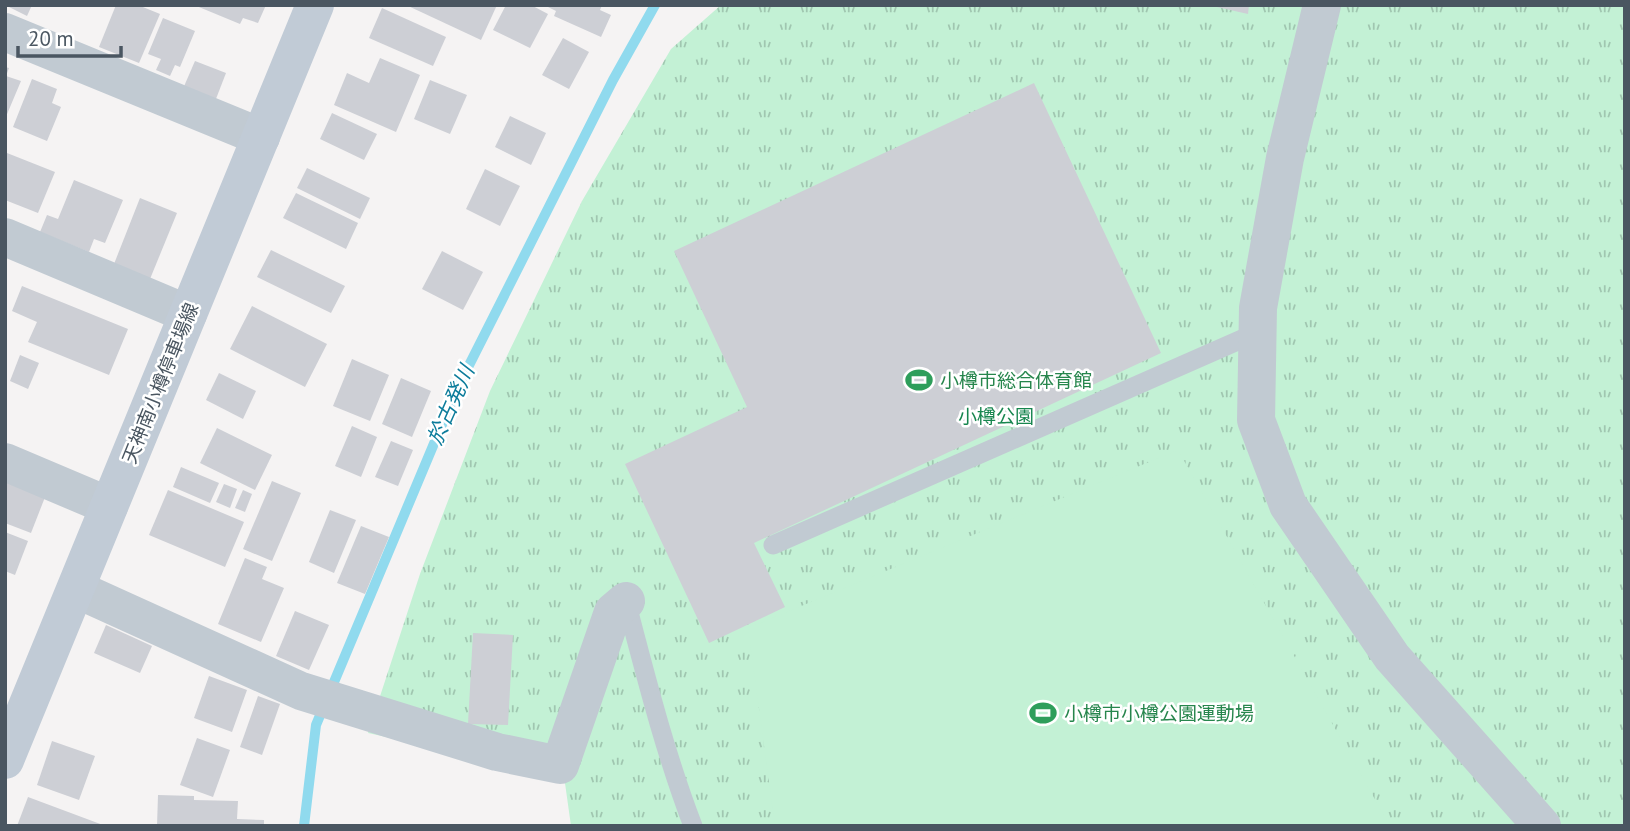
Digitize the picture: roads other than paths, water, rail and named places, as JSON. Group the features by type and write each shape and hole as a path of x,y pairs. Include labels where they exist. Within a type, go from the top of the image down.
{"main road":[{"name":"天神南小樽停車場線","path":"6,754 315,5"}],"street":[{"path":"1322,5 1285,158 1258,309 1256,420 1288,505 1392,657 1542,826"},
{"path":"5,32 261,137"},
{"path":"5,237 188,314"},
{"path":"5,463 109,506"},
{"path":"76,589 301,691 497,752 560,765 613,612 626,601"}],"lane":[{"path":"774,545 1258,332"},
{"path":"626,601 650,694 693,826"}],"waterway":[{"name":"於古発川","path":"304,826 316,725 456,391 613,80 655,5"}],"place":[{"name":"小樽市総合体育館","path":"919,380"},
{"name":"小樽市小樽公園運動場","path":"1043,713"}],"park label":[{"name":"小樽公園","path":"996,416"}]}
